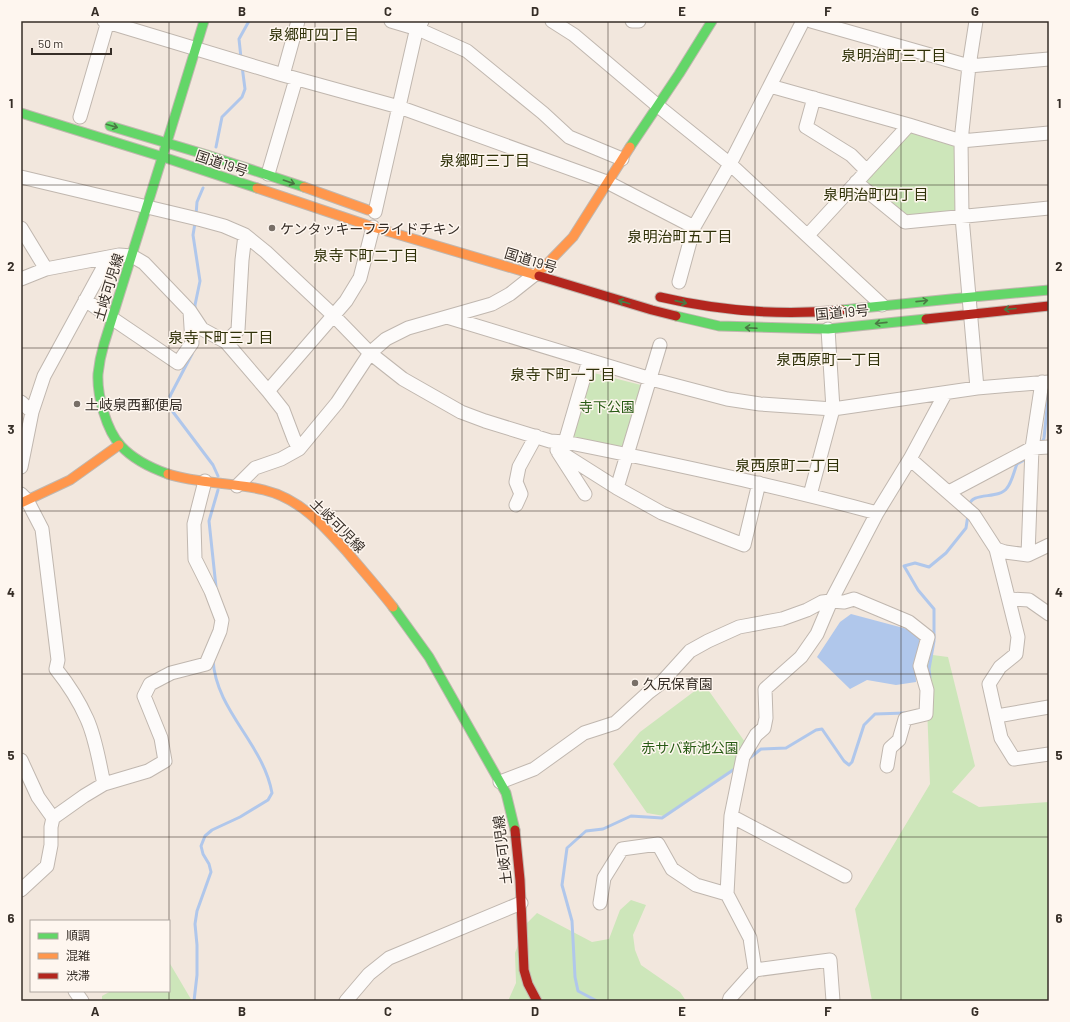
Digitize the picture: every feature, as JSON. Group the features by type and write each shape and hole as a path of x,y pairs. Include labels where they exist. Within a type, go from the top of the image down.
{"main road":[{"name":"土岐可児線","path":"204,21 167,142 149,208 132,256 100,361 98,385 105,416 111,431 120,445 135,457 161,471 177,476 233,485 279,495 295,502 322,525 407,624 428,656 500,782 510,804 517,836 520,865 524,970 528,984 537,1001"},
{"path":"543,268 573,236 712,21"},
{"name":"国道19号","path":"22,118 163,157 374,227 543,268 679,317 719,326 828,329 1049,306"},
{"name":"国道19号","path":"102,124 167,142 268,174 379,214"},
{"name":"国道19号","path":"649,294 685,303 761,312 800,313 968,296 1049,290"},
{"path":"23,499 70,480 120,445"}],"street":[{"path":"80,117 107,21 283,75 399,107 607,182 694,227"},
{"path":"283,75 298,21"},
{"path":"391,21 420,25 467,51 543,113 568,137 622,158"},
{"path":"632,21 639,21"},
{"path":"679,282 694,227 730,164 803,21"},
{"path":"811,21 969,66 1049,59"},
{"path":"976,21 969,66 961,141 962,217 977,388"},
{"path":"561,23 658,106 730,164 882,305"},
{"path":"379,214 399,107 420,25"},
{"path":"268,174 296,78"},
{"path":"770,86 961,141 1049,133"},
{"path":"814,98 806,127 851,155 867,171"},
{"path":"808,235 909,125"},
{"path":"21,177 202,220 224,226 244,235 266,252 333,315 370,353 403,378 461,412 557,444 628,454 810,495 877,513"},
{"path":"856,182 905,222 1049,208"},
{"path":"268,391 346,301 360,278 374,227"},
{"path":"21,228 46,270"},
{"path":"226,342 238,330 244,235"},
{"path":"21,278 46,270 119,255 132,256 144,263 190,310 202,329 226,342 268,391 283,410 299,449"},
{"path":"21,467 32,412 44,376 109,257"},
{"path":"233,485 255,468 281,459 299,449 337,403 370,353 386,339 408,328 492,304 510,294 543,268"},
{"path":"85,300 178,364 192,343 190,310"},
{"path":"447,317 651,379 727,399 760,404 833,409 945,394 977,388 1046,382 1032,448 1028,555"},
{"path":"810,495 833,409 828,329"},
{"path":"617,488 660,345"},
{"path":"557,444 589,360"},
{"path":"755,970 750,938 727,894 731,816 743,757 756,735 764,728 766,718 765,689 801,658 817,634 831,601 877,513 910,459 945,394"},
{"path":"21,402 32,412"},
{"path":"516,505 520,494 516,482 519,466 536,436"},
{"path":"557,444 617,488 662,513 744,545 758,483"},
{"path":"557,444 585,494"},
{"path":"949,492 1032,448 1049,447"},
{"path":"910,459 974,515 996,549 1018,637 1016,654 1000,668 990,684 1001,738 1014,759 1049,754"},
{"path":"21,890 46,866 51,845 50,827 53,818 104,784 148,771 165,761 161,738 144,696 150,684 172,673 206,664 220,631 222,620 211,592 195,559 194,524 207,481"},
{"path":"23,499 42,529 58,660 56,669 67,683 87,719 95,742 104,784"},
{"path":"996,549 1004,552 1028,555 1049,545"},
{"path":"500,782 534,769 584,733 616,723 649,692 661,683 690,651 708,641 739,628 782,619 807,610 822,602 844,602 854,599 909,622 928,637 920,666 927,690 926,710 905,719 899,740 890,748 887,766"},
{"path":"1009,599 1029,600 1049,614"},
{"path":"997,716 1049,707"},
{"path":"21,760 38,797 53,818"},
{"path":"731,816 845,876"},
{"path":"600,903 604,878 622,849 658,844 672,869 696,885 727,894"},
{"path":"346,1001 369,974 389,958 521,903"},
{"path":"729,1001 755,970 830,960 832,1001"},
{"path":"76,992 82,1001"}],"green space":[{"path":"908,131 954,145 955,212 906,219 862,181"},
{"name":"寺下公園","path":"590,372 641,385 642,387 624,446 621,448 571,437"},
{"path":"925,654 948,657 975,766 952,792 979,807 1049,802 1049,1001 872,1001 855,909 930,784"},
{"name":"赤サバ新池公園","path":"704,684 745,742 734,768 664,816 647,813 613,764 640,732"},
{"path":"631,900 646,905 633,935 635,950 641,965 680,992 686,1001 508,1001 516,983 515,953 526,924 537,913 592,942 609,939 620,910"},
{"path":"170,964 192,1001 102,1001 102,996 109,992 170,992"}],"water":[{"path":"851,614 911,630 919,637 920,644 915,664 916,682 896,685 867,680 850,689 817,657 840,622"}],"waterway":[{"path":"241,58 239,39 249,21"},
{"path":"216,147 222,117 242,97 245,89 242,66"},
{"path":"196,215 197,202 203,188"},
{"path":"195,223 193,235 200,281 195,310"},
{"path":"192,354 170,396 173,412 213,465 218,476"},
{"path":"1041,445 1044,438 1049,389"},
{"path":"969,506 971,501 975,499 1003,492 1010,483 1017,464 1028,458"},
{"path":"216,587 209,521 218,490"},
{"path":"930,677 929,669 934,641 934,609 918,590 904,566 915,563 929,567 946,553 966,528 968,515"},
{"path":"194,1001 197,975 195,924 197,911 211,872 201,846 205,836 212,830 240,817 268,800 272,793 267,775 259,758 222,695 216,678 213,660"},
{"path":"747,760 761,749 786,748 816,730 822,729 844,761 849,765 852,762 864,725 875,714 905,713"},
{"path":"597,1001 578,991 575,977 572,921 562,885 567,848 586,831 603,829 631,816 662,818 736,768"}],"traffic: fast":[{"path":"167,142 204,21"},
{"path":"630,147 679,74 712,21"},
{"path":"21,113 257,188"},
{"path":"110,126 207,155 304,187"},
{"path":"167,142 104,344 100,359 98,382 101,402 107,422 121,446 137,459 168,474"},
{"path":"842,310 1049,290"},
{"path":"676,316 719,326 828,329 926,319"},
{"path":"393,607 429,657 506,793 515,830"}],"traffic: slow":[{"path":"534,275 545,266 573,237 630,147"},
{"path":"304,187 368,210"},
{"path":"257,188 373,227 539,276"},
{"path":"21,503 70,480 119,445"},
{"path":"168,474 192,480 252,487 277,494 301,507 330,533 393,607"}],"traffic: jam":[{"path":"539,276 676,316"},
{"path":"660,297 705,306 751,311 819,312 842,310"},
{"path":"926,319 1049,306"},
{"path":"515,830 520,880 524,970 528,984 537,1001"}],"place":[{"name":"ケンタッキーフライドチキン","path":"272,228"},
{"name":"土岐泉西郵便局","path":"77,404"},
{"name":"久尻保育園","path":"635,683"}],"district":[{"name":"泉郷町四丁目","path":"314,34"},
{"name":"泉明治町三丁目","path":"894,55"},
{"name":"泉郷町三丁目","path":"485,160"},
{"name":"泉明治町四丁目","path":"876,194"},
{"name":"泉明治町五丁目","path":"680,236"},
{"name":"泉寺下町二丁目","path":"366,255"},
{"name":"泉寺下町三丁目","path":"221,337"},
{"name":"泉西原町一丁目","path":"829,359"},
{"name":"泉寺下町一丁目","path":"563,374"},
{"name":"泉西原町二丁目","path":"788,465"}]}
